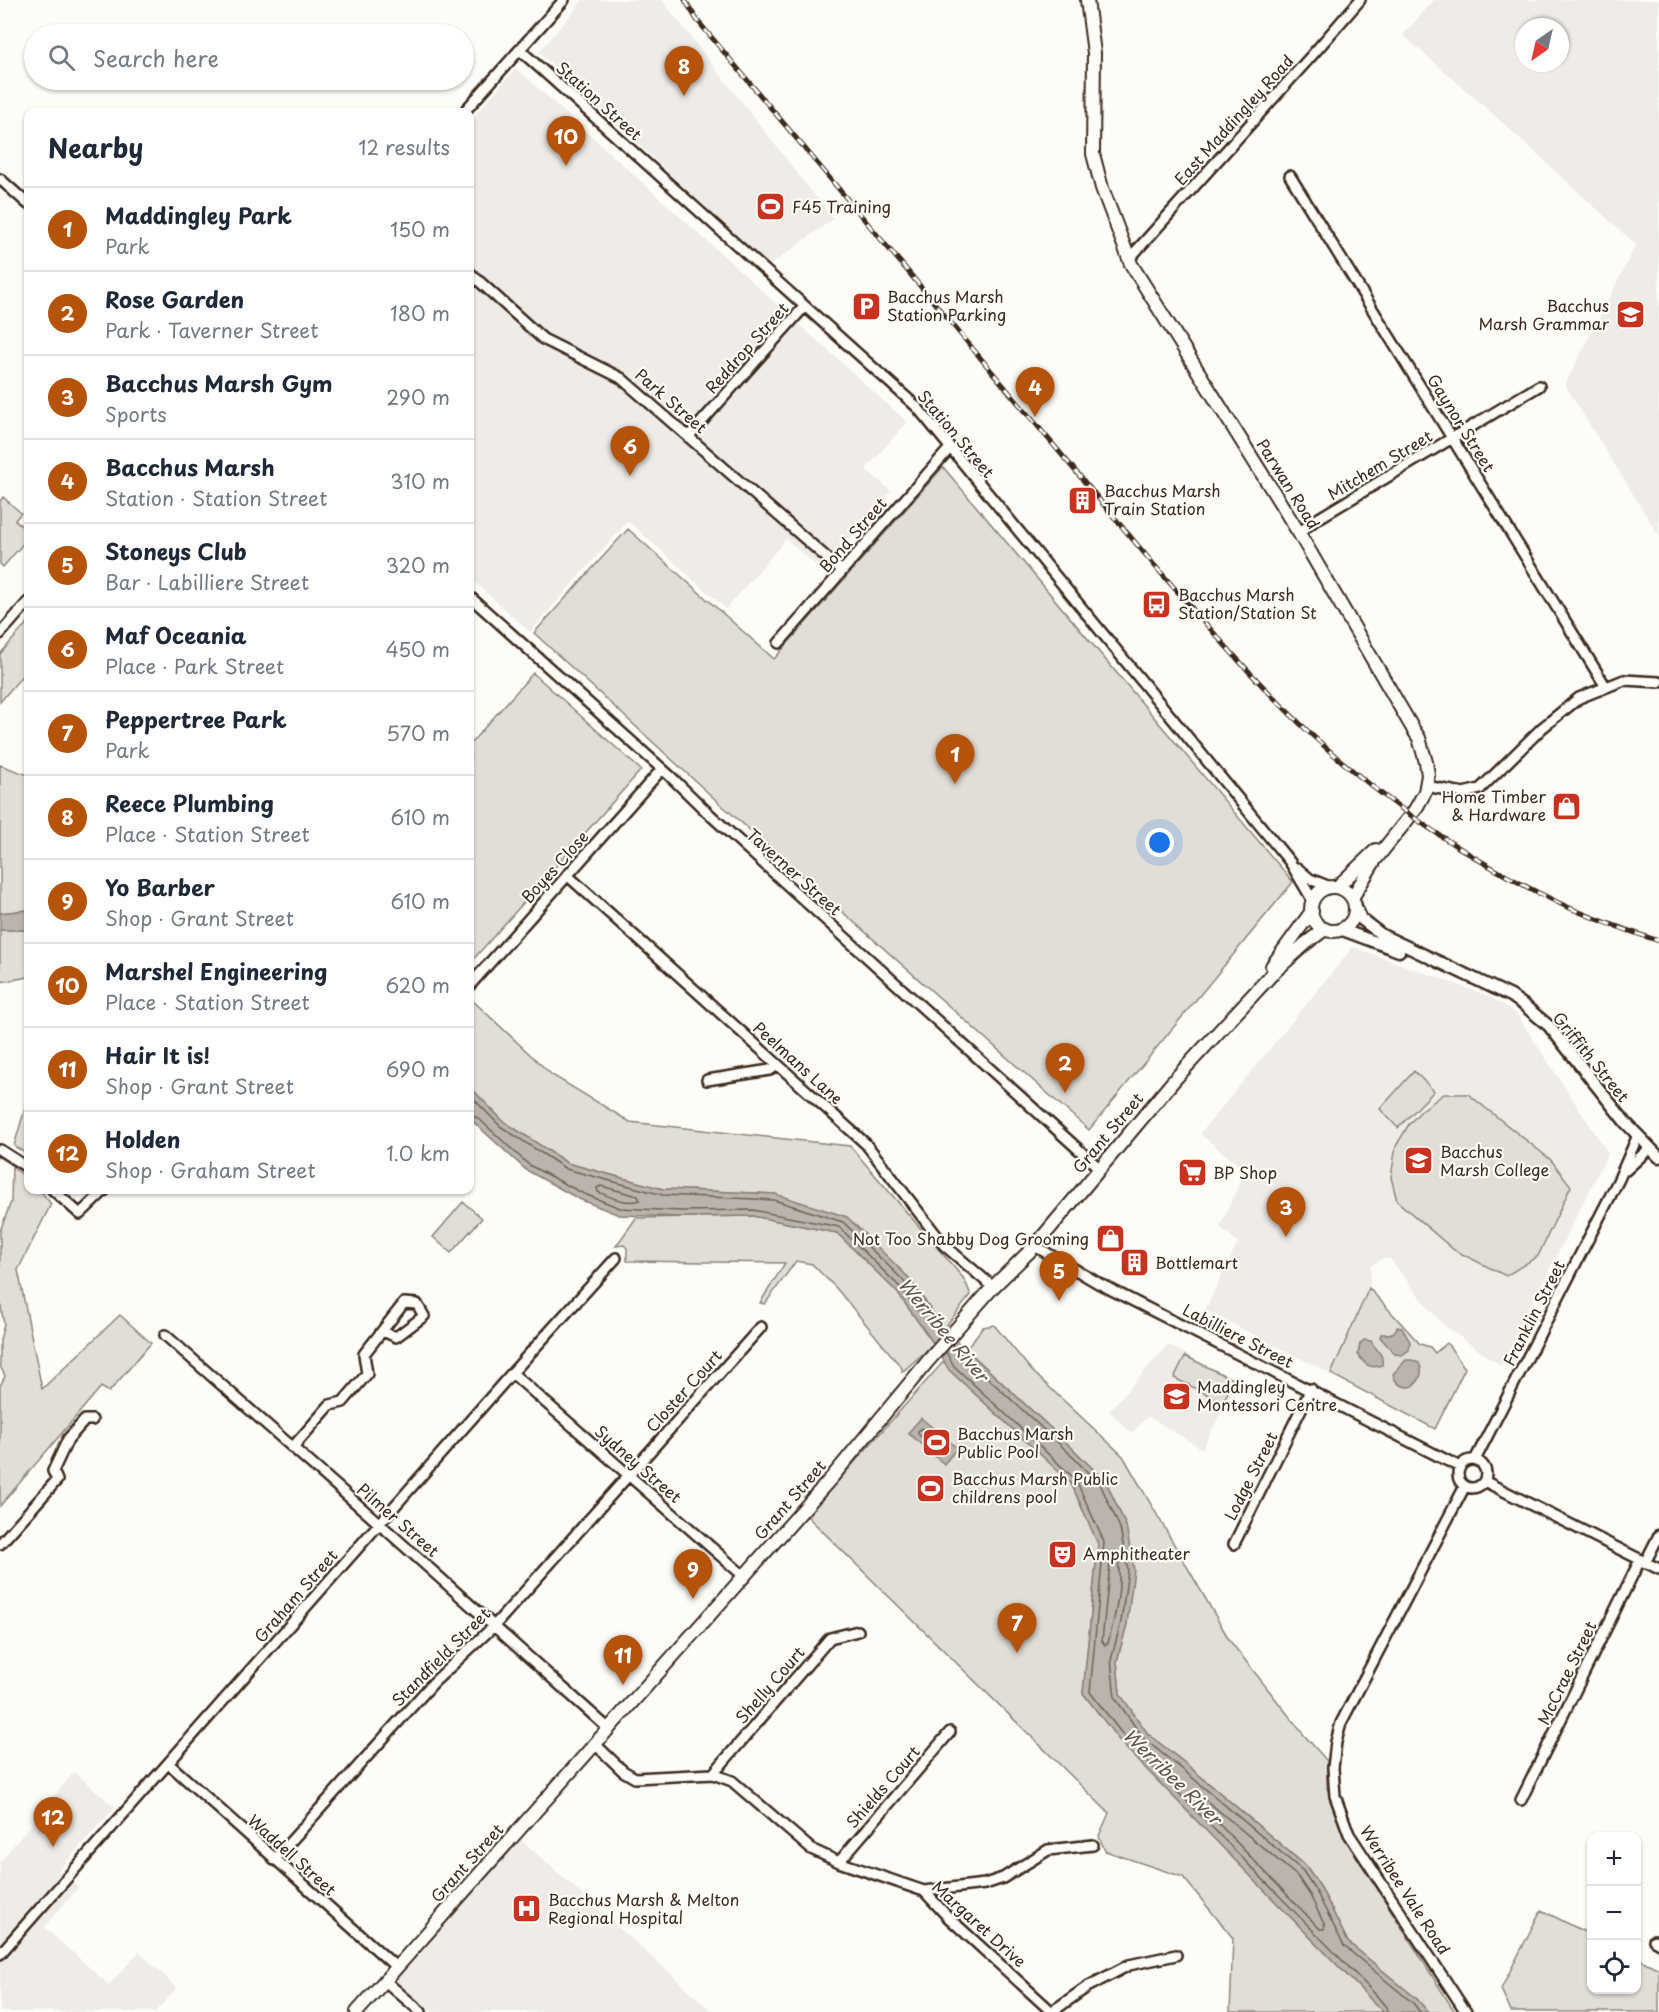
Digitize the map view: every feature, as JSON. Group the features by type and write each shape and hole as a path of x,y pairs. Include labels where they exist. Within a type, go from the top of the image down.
{"main road":[{"name":"Parwan Road","path":"1087,0 1094,53 1093,154 1102,188 1129,259 1299,533 1419,738 1428,775 1426,786"},
{"path":"1354,901 1375,860 1420,803 1426,786"},
{"path":"1333,887 1347,892 1354,901 1355,911 1352,920 1340,929 1325,929 1317,923 1312,906 1320,892 1333,887 1399,829"},
{"name":"Grant Street","path":"1242,1005 1312,906"},
{"name":"Grant Street","path":"357,2012 745,1577 833,1476 928,1361 993,1287 1035,1246 1175,1079 1242,1005 1299,950 1325,929"}],"street":[{"path":"468,108 564,0"},
{"name":"East Maddingley Road","path":"1129,259 1360,0"},
{"name":"Station Street","path":"520,50 917,407 1290,862 1310,879 1333,887"},
{"name":"Gaynor Street","path":"1290,176 1606,687"},
{"path":"0,179 24,200"},
{"name":"Park Street","path":"474,277 543,339 621,378 842,571"},
{"name":"Reddrop Street","path":"689,436 804,307"},
{"name":"Mitchem Street","path":"1299,533 1314,521 1539,387"},
{"name":"Bond Street","path":"778,643 950,448"},
{"name":"Taverner Street","path":"474,601 663,769 707,812 1099,1168"},
{"path":"0,634 24,607"},
{"path":"1426,786 1463,793 1480,789 1561,710 1579,698 1624,680 1659,682"},
{"name":"Boyes Close","path":"474,980 663,769"},
{"name":"Station Street","path":"1290,862 1312,906"},
{"name":"Peelmans Lane","path":"567,875 866,1144 944,1245 993,1287"},
{"name":"Griffith Street","path":"1354,901 1361,920 1382,935 1525,1005 1549,1026 1638,1135 1659,1157"},
{"name":"Griffith Street","path":"1340,929 1492,987"},
{"path":"707,1080 770,1070 778,1065"},
{"name":"Franklin Street","path":"1475,1460 1619,1179 1638,1135"},
{"name":"Franklin Street","path":"1619,1179 1632,1163 1650,1148"},
{"path":"0,1150 24,1165"},
{"path":"58,1194 80,1214 101,1194"},
{"name":"Labilliere Street","path":"1035,1246 1098,1283 1311,1389 1460,1467"},
{"name":"Graham Street","path":"0,1954 379,1523 616,1258"},
{"name":"Closter Court","path":"628,1475 761,1327"},
{"path":"293,1448 330,1405 343,1402 367,1374 364,1354 383,1331"},
{"name":"Pilmer Street","path":"165,1335 609,1729"},
{"name":"Sydney Street","path":"512,1373 745,1577"},
{"name":"Lodge Street","path":"1234,1544 1311,1389"},
{"path":"0,1544 57,1480 54,1471 68,1439 85,1420 92,1420"},
{"path":"1475,1460 1484,1466 1486,1471 1484,1481 1476,1488 1465,1486 1458,1476 1460,1467 1463,1463 1475,1460"},
{"name":"Standfield Street","path":"274,1860 433,1683 494,1626 628,1475"},
{"path":"1484,1481 1659,1569"},
{"name":"Werribee Vale Road","path":"1465,1486 1341,1723 1333,1768 1335,1796 1349,1834 1466,2012"},
{"name":"McCrae Street","path":"1521,1800 1642,1561 1659,1534"},
{"name":"Shelly Court","path":"713,1774 830,1638 858,1631"},
{"name":"Shields Court","path":"838,1862 950,1732"},
{"path":"596,1745 623,1771 635,1778 713,1774"},
{"name":"Waddell Street","path":"169,1764 396,1967"},
{"name":"Margaret Drive","path":"713,1774 732,1782 811,1850 838,1862 924,1892 948,1917 1053,2012"},
{"path":"924,1892 985,1884 1003,1878 1048,1850 1093,1845"},
{"path":"1053,2012 1087,1987 1130,1965 1176,1956"},
{"path":"384,1980 421,2012"}],"shaded area":[{"path":"583,0 662,0 833,219 769,266 539,52"},
{"name":"Bacchus Marsh Grammar","path":"1434,0 1659,0 1659,536 1565,385 1636,245 1403,35"},
{"path":"516,68 907,422 866,469 891,491 822,571 786,539 726,609 628,521 530,632 474,582 474,116"},
{"path":"943,467 1293,882 1089,1130 717,801 534,633 628,529 774,659"},
{"path":"3,497 21,513 15,520 24,528 24,543 3,567 0,564 0,501"},
{"path":"24,627 24,674 0,702 0,654"},
{"path":"533,673 641,770 474,958 474,739"},
{"path":"0,765 24,774 24,910 0,913"},
{"path":"0,930 24,930 24,978 0,982"},
{"name":"Bacchus Marsh College","path":"1353,947 1489,996 1516,1013 1608,1153 1501,1366 1446,1327 1390,1259 1382,1259 1371,1266 1369,1288 1331,1374 1205,1310 1238,1242 1220,1227 1245,1170 1200,1134"},
{"path":"474,1002 552,1075 630,1122 850,1146 964,1279 971,1295 944,1328 908,1277 775,1194 663,1189 567,1163 503,1121 474,1091"},
{"path":"1414,1071 1434,1091 1398,1128 1380,1109"},
{"path":"1444,1094 1468,1094 1551,1160 1571,1186 1538,1256 1506,1276 1454,1250 1397,1201 1391,1177 1396,1146 1409,1124 1422,1110"},
{"path":"24,1112 24,1152 14,1146"},
{"path":"12,1167 24,1176 24,1194 43,1194 51,1204 18,1270 42,1389 120,1315 151,1343 109,1392 101,1387 0,1506 0,1386 5,1376 0,1366 0,1340 4,1324 0,1301 0,1231 11,1202"},
{"path":"463,1202 482,1218 451,1253 433,1237"},
{"path":"753,1216 837,1233 897,1292 934,1344 902,1372 902,1368 837,1289 812,1264 796,1261 765,1304 760,1303 785,1263 627,1261 627,1248 624,1245 616,1246 636,1218"},
{"path":"1369,1288 1420,1344 1430,1347 1435,1353 1447,1343 1465,1368 1435,1429 1331,1374"},
{"path":"994,1325 1032,1371 1123,1456 1230,1641 1327,1761 1327,1788 1347,1841 1455,2012 1428,2012 1417,1999 1348,1942 1321,1888 1307,1867 1148,1734 1120,1695 1117,1661 1127,1624 1126,1526 1106,1482 966,1349 983,1327"},
{"name":"Maddingley Montessori Centre","path":"1168,1345 1238,1381 1202,1449 1148,1416 1132,1433 1109,1411"},
{"path":"1185,1356 1234,1380 1223,1402 1174,1378"},
{"path":"944,1361 1071,1483 1098,1544 1083,1693 1124,1746 1383,2012 1230,2012 1233,1938 1183,1877 1105,1851 1099,1836 1109,1813 807,1516"},
{"path":"74,1772 115,1807 59,1870 78,1888 44,1927 109,1985 139,1952 177,1988 155,2012 0,2012 0,1862"},
{"name":"Bacchus Marsh & Melton Regional Hospital","path":"519,1838 713,2012 431,2012 394,1978"},
{"path":"1541,1910 1587,1933 1587,1994 1641,1994 1641,1960 1659,1969 1659,2012 1511,2012 1501,1989"}],"water":[{"path":"24,910 24,930 0,930 0,913"},
{"name":"Werribee River","path":"474,1091 503,1121 567,1163 663,1189 775,1194 847,1217 908,1277 944,1329 1106,1482 1126,1526 1134,1570 1127,1624 1117,1661 1120,1694 1148,1734 1307,1867 1321,1888 1348,1942 1417,1999 1428,2012 1383,2012 1121,1743 1083,1693 1098,1544 1071,1483 949,1370 934,1344 897,1292 837,1233 753,1216 619,1215 579,1199 526,1170 474,1123"},
{"path":"1397,1327 1402,1328 1410,1342 1409,1350 1402,1355 1395,1354 1380,1337 1381,1334 1393,1333"},
{"path":"1364,1340 1371,1341 1379,1352 1382,1365 1371,1366 1360,1358 1358,1354 1360,1344"},
{"path":"1406,1360 1419,1363 1421,1370 1419,1380 1410,1387 1399,1384 1393,1374"},
{"path":"921,1418 957,1448 944,1464 908,1433"}],"railway":[{"path":"685,0 697,20 1155,566 1232,653 1292,716 1370,785 1462,850 1561,904 1659,941"}],"place":[{"name":"Reece Plumbing","path":"684,96"},
{"name":"Marshel Engineering","path":"566,166"},
{"name":"F45 Training","path":"771,207"},
{"name":"Bacchus Marsh Station Parking","path":"866,306"},
{"name":"Bacchus Marsh Grammar","path":"1630,315"},
{"name":"Bacchus Marsh","path":"1035,417"},
{"name":"Maf Oceania","path":"630,476"},
{"name":"Bacchus Marsh Train Station","path":"1083,500"},
{"name":"Bacchus Marsh Station/Station St","path":"1157,604"},
{"name":"Maddingley Park","path":"955,784"},
{"name":"Home Timber & Hardware","path":"1567,806"},
{"name":"Rose Garden","path":"1065,1093"},
{"name":"Bacchus Marsh College","path":"1419,1161"},
{"name":"BP Shop","path":"1192,1173"},
{"name":"Bacchus Marsh Gym","path":"1286,1237"},
{"name":"Not Too Shabby Dog Grooming","path":"1110,1239"},
{"name":"Bottlemart","path":"1134,1263"},
{"name":"Stoneys Club","path":"1059,1301"},
{"name":"Maddingley Montessori Centre","path":"1176,1396"},
{"name":"Bacchus Marsh Public Pool","path":"936,1443"},
{"name":"Bacchus Marsh Public childrens pool","path":"931,1488"},
{"name":"Amphitheater","path":"1062,1554"},
{"name":"Yo Barber","path":"693,1599"},
{"name":"Peppertree Park","path":"1017,1653"},
{"name":"Hair It is!","path":"623,1685"},
{"name":"Holden","path":"53,1847"},
{"name":"Bacchus Marsh & Melton Regional Hospital","path":"527,1909"}]}
